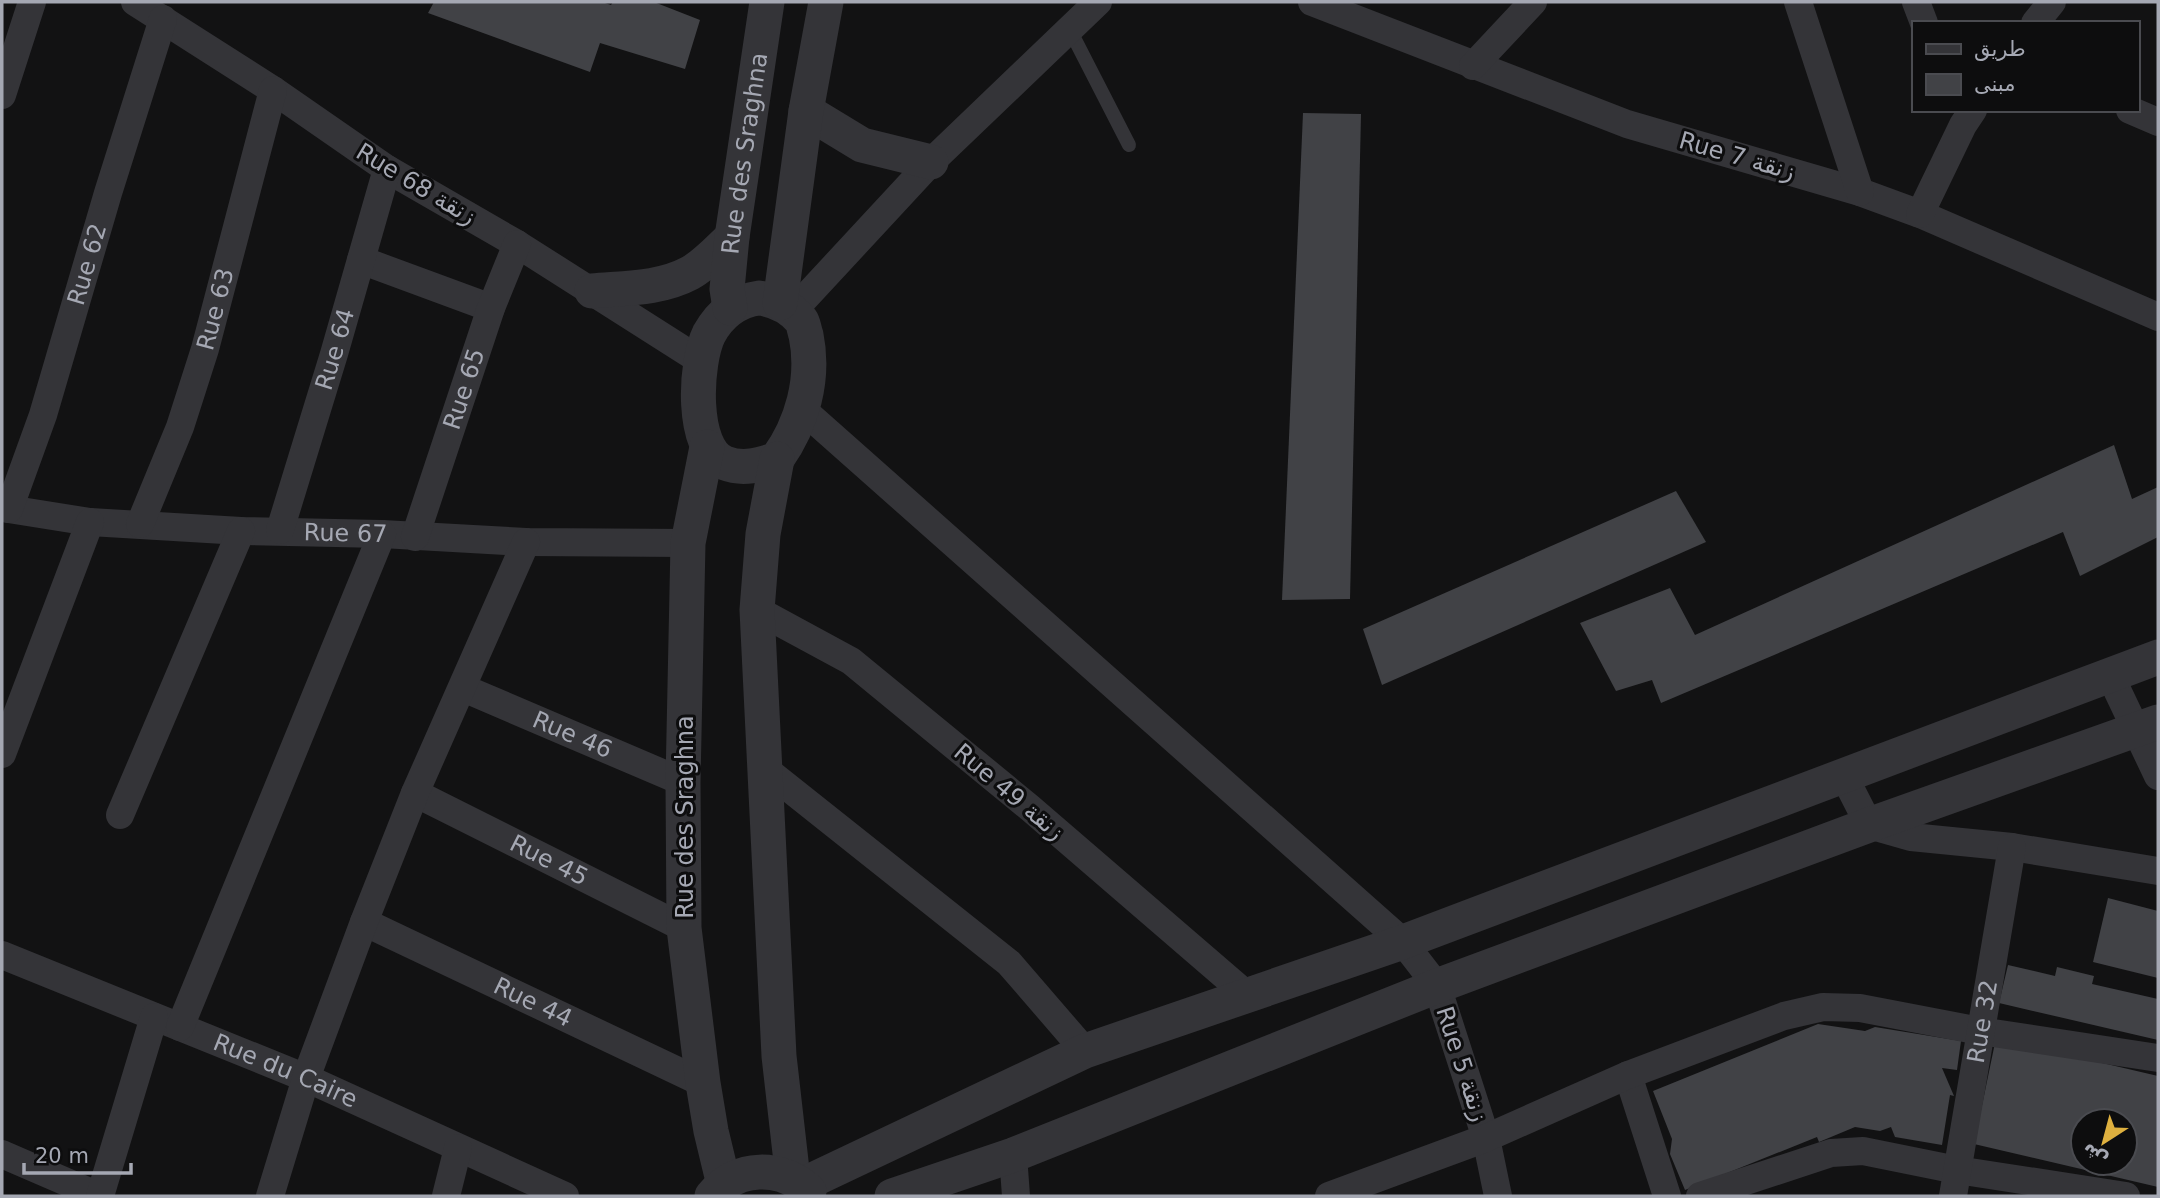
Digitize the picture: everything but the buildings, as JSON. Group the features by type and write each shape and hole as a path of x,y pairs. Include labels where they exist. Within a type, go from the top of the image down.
{"street":[{"path":"2,95 32,2"},
{"name":"Rue 68 زنقة","path":"135,2 273,90 387,169 517,244 701,361"},
{"name":"Rue des Sraghna","path":"730,308 727,289 732,237 767,2"},
{"path":"786,308 806,111 826,2"},
{"path":"786,308 931,162 1098,2"},
{"path":"1473,66 1533,2"},
{"path":"1798,2 1860,192"},
{"path":"1916,2 1923,21"},
{"path":"2037,21 2052,2"},
{"name":"Rue 7 زنقة","path":"1323,3 1473,66 1627,124 1860,192 1920,214 2158,317"},
{"name":"Rue 62","path":"6,509 43,415 108,193 163,19"},
{"name":"Rue 63","path":"140,524 180,427 205,349 273,90"},
{"path":"806,111 862,145 931,162"},
{"path":"2135,112 2158,122"},
{"path":"1920,214 1965,115"},
{"name":"Rue 64","path":"280,530 387,169"},
{"path":"592,291 652,286 671,281 691,272 732,237"},
{"name":"Rue 65","path":"415,537 491,308 517,244"},
{"path":"361,260 491,308"},
{"path":"778,459 757,466 724,463 707,447 699,409 701,361 708,336 730,308 746,300 759,298 786,308 803,321 809,350 803,410 778,459 763,534 757,610 779,1056 803,1187"},
{"name":"Rue 5 زنقة","path":"803,410 1403,942 1437,986 1486,1138 1498,1196"},
{"name":"Rue des Sraghna","path":"707,447 688,543 683,782 684,928 718,1190"},
{"name":"Rue 67","path":"6,509 90,522 242,531 280,530 526,542 688,543"},
{"path":"2,754 90,522"},
{"path":"120,815 242,531"},
{"path":"180,1027 382,534"},
{"path":"270,1196 306,1078 364,922 415,793 526,542"},
{"name":"Rue 49 زنقة","path":"757,610 851,661 1030,808 1247,995"},
{"path":"803,1187 905,1134 1086,1051 1403,942 2158,657"},
{"path":"2110,675 2151,730 2158,776"},
{"name":"Rue 46","path":"463,688 683,782"},
{"path":"892,1196 1013,1155 1437,986 1869,825 2151,730"},
{"path":"765,769 1009,963 1086,1051"},
{"path":"1844,776 1869,825 1911,838 2012,847 2158,871"},
{"name":"Rue 45","path":"415,793 684,928"},
{"name":"Rue 32","path":"1955,1183 2012,847"},
{"name":"Rue 44","path":"364,922 704,1083"},
{"name":"Rue du Caire","path":"2,955 306,1078 565,1196"},
{"path":"1328,1196 1486,1138 1628,1075 1784,1016 1823,1007 1860,1008 1980,1031 2158,1058"},
{"path":"2,1154 99,1196 154,1017"},
{"path":"1628,1075 1667,1196"},
{"path":"446,1196 458,1148"},
{"path":"1700,1196 1831,1153 1863,1151 1955,1183 2126,1196"},
{"path":"1013,1155 1017,1196"},
{"path":"718,1190 738,1176 760,1171 781,1174 803,1187"}],"lane":[{"path":"1070,30 1129,145"}]}
